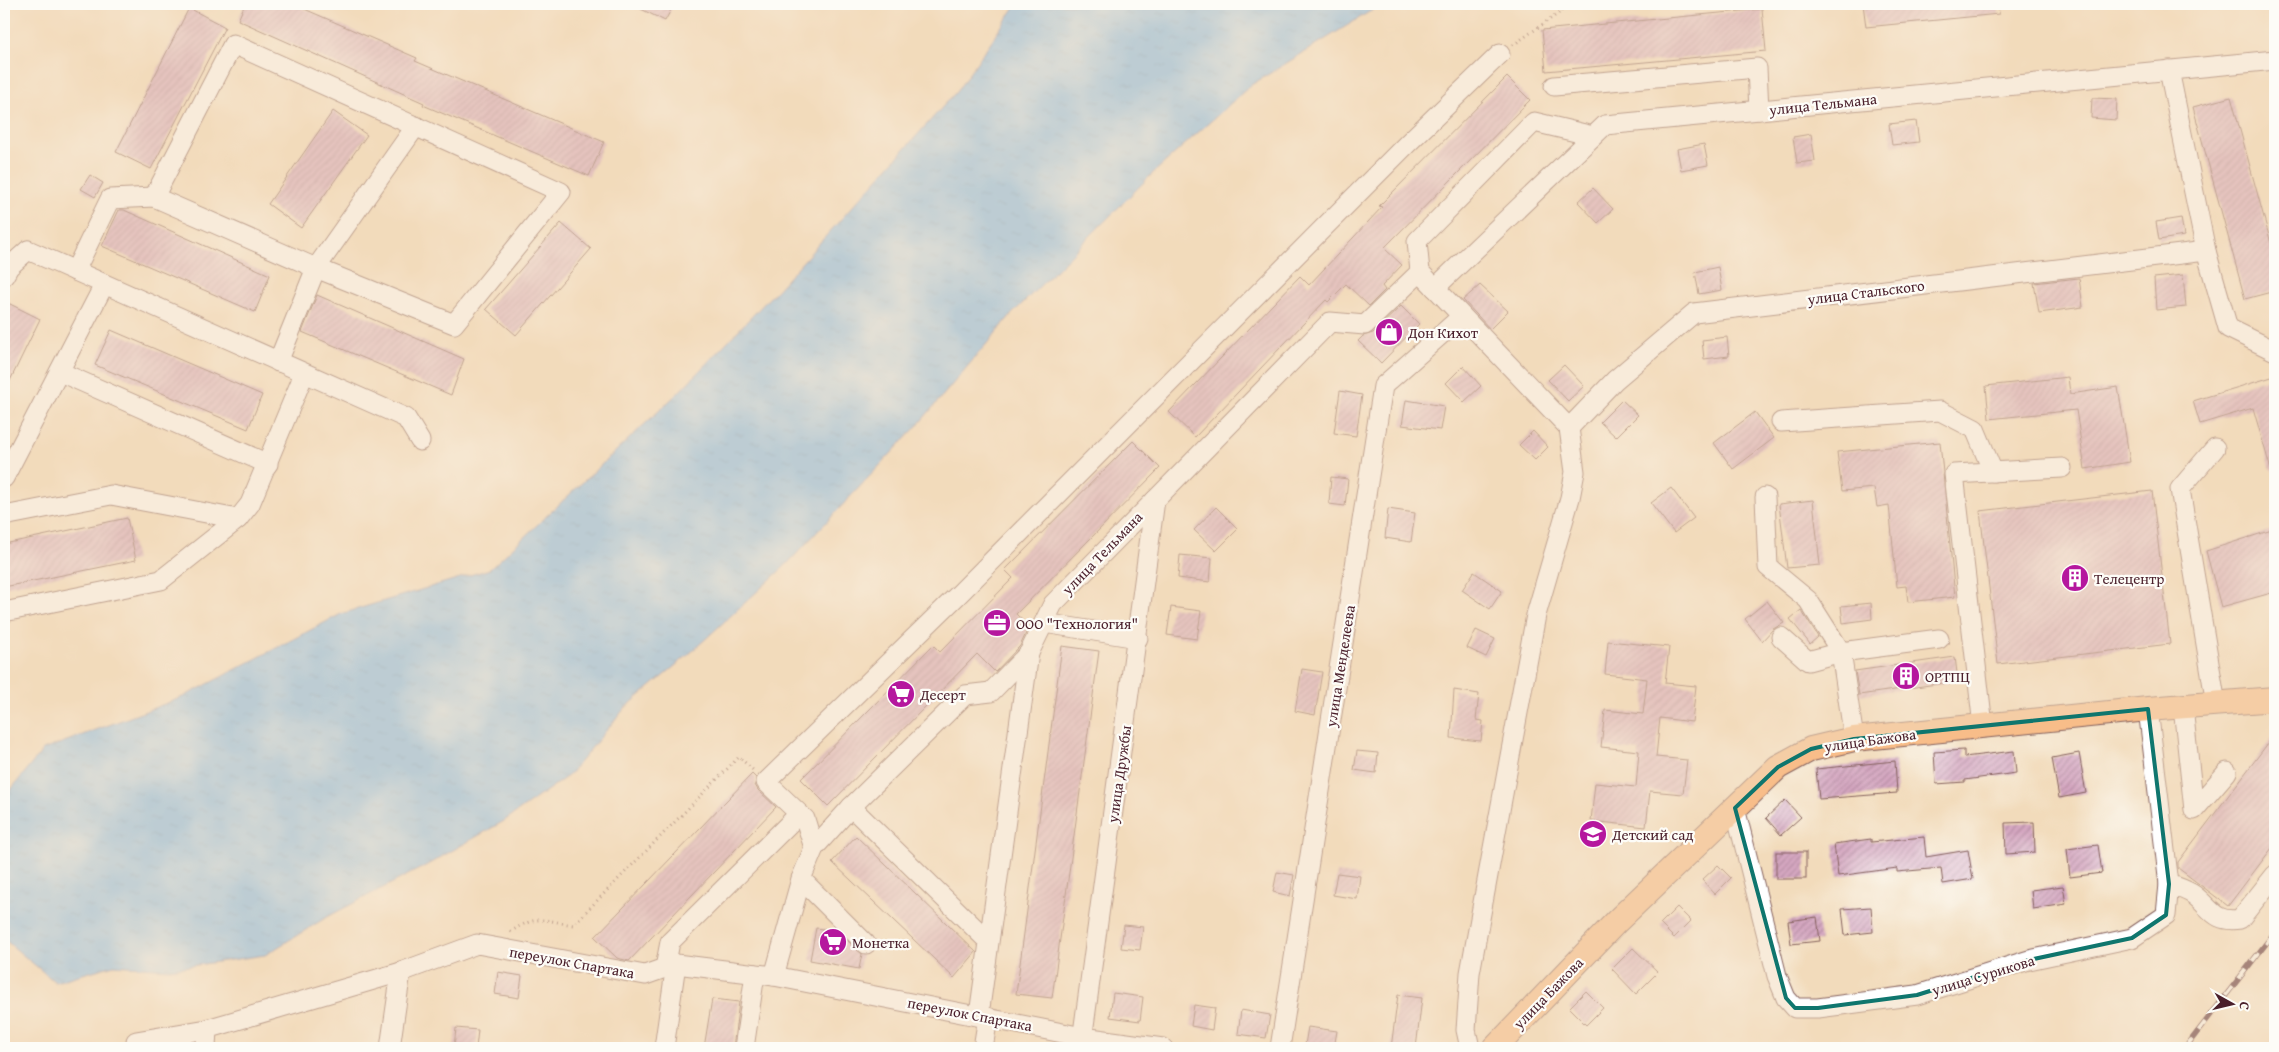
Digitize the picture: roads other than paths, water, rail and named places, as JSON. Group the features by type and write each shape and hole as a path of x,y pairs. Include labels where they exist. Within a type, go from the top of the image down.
{"main road":[{"name":"улица Бажова","path":"1495,1048 1617,922 1778,767 1811,749 1854,739 2148,709 2275,699"}],"street":[{"path":"75,271 110,200 154,197 316,268 454,324 561,192 233,44 154,197"},
{"path":"814,848 805,819 766,782 959,594 1408,143 1500,54"},
{"name":"улица Тельмана","path":"1435,288 1605,125 2275,60"},
{"path":"1554,86 1757,68 1759,110"},
{"path":"2169,70 2206,251 2228,328 2275,351"},
{"path":"1470,1048 1466,1030 1470,973 1536,615 1570,498 1575,472 1569,428 1420,272 1417,241 1534,122 1593,136"},
{"path":"278,362 316,268 416,126"},
{"path":"4,276 9,267 28,250 406,418 420,441"},
{"name":"улица Стальского","path":"1569,428 1615,380 1694,313 2206,251"},
{"name":"улица Тельмана","path":"774,976 800,879 814,848 851,808 965,695 991,692 1029,653 1053,604 1330,322 1365,325 1420,272"},
{"path":"4,478 104,285"},
{"name":"улица Менделеева","path":"1280,1048 1383,386 1461,316"},
{"path":"60,372 268,464"},
{"path":"4,612 161,580 238,519 250,504 304,374"},
{"path":"1781,422 1940,411 1975,429 1993,472"},
{"path":"2214,448 2180,489 2216,704"},
{"path":"1983,726 1954,474 2062,468"},
{"path":"4,516 111,495 238,519"},
{"path":"1765,497 1768,567 1808,600 1841,652 1854,739"},
{"name":"улица Дружбы","path":"1082,1042 1138,638 1155,500"},
{"path":"1044,623 1138,638"},
{"path":"1781,637 1808,661 1841,652 1938,639"},
{"path":"983,1048 988,941 1029,653"},
{"path":"2183,707 2194,810 2227,772"},
{"name":"улица Сурикова","path":"1736,808 1777,976 1786,998 1795,1008 1818,1008 1918,995 2029,960 2132,938 2166,915 2169,884 2148,709"},
{"path":"851,808 988,941"},
{"path":"664,1048 670,942 799,814"},
{"path":"2169,884 2193,894 2218,918 2229,921 2240,919 2275,875"},
{"path":"800,879 866,944"},
{"name":"переулок Спартака","path":"136,1041 207,1029 401,972 477,944 645,975 670,966 774,976 984,1016 1082,1042 1163,1048"},
{"path":"390,1048 401,972"},
{"path":"744,1048 755,974"},
{"path":"206,1048 207,1029"}],"water":[{"path":"1017,4 1382,4 1251,85 1152,174 1011,315 917,426 786,565 688,655 625,708 569,775 504,821 427,865 327,917 265,955 169,969 114,965 55,982 5,940 4,798 43,750 183,697 341,614 490,569 678,393 778,289 957,91"}],"railway":[{"path":"2185,1048 2275,932"}],"place":[{"name":"Дон Кихот","path":"1389,332"},
{"name":"Телецентр","path":"2075,578"},
{"name":"ООО \"Технология\"","path":"997,623"},
{"name":"ОРТПЦ","path":"1906,676"},
{"name":"Десерт","path":"901,694"},
{"name":"Детский сад","path":"1593,834"},
{"name":"Монетка","path":"833,942"}]}
